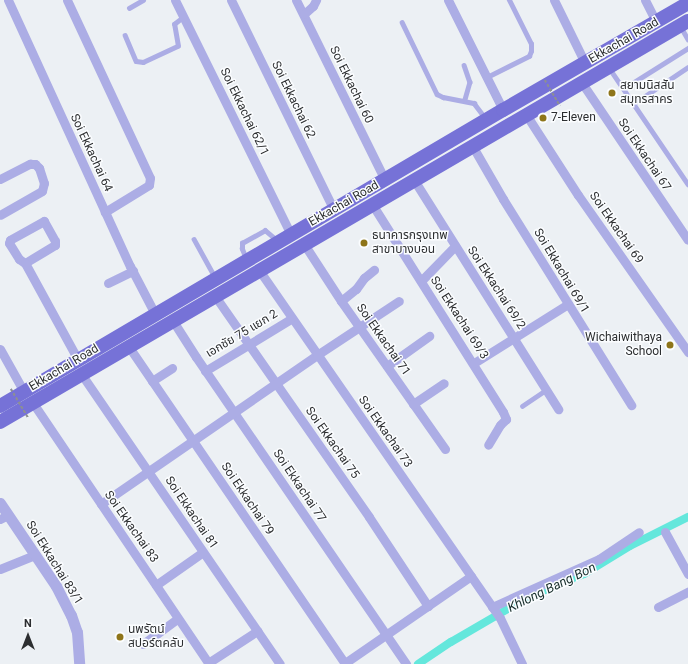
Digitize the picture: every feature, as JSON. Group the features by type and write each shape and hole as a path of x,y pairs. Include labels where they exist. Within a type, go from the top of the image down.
{"main road":[{"name":"Ekkachai Road","path":"0,406 17,390 78,360 688,3"},
{"name":"Ekkachai Road","path":"0,422 372,204 474,147 684,24"},
{"path":"183,298 191,311"}],"street":[{"name":"Soi Ekkachai 64","path":"8,0 105,212 155,314"},
{"path":"67,0 150,178 149,185 105,212"},
{"name":"Soi Ekkachai 62/1","path":"175,0 291,235"},
{"name":"Soi Ekkachai 62","path":"231,0 334,210"},
{"name":"Soi Ekkachai 60","path":"296,0 385,180"},
{"path":"304,14 313,6 316,0"},
{"path":"448,0 503,110"},
{"path":"554,0 585,63"},
{"path":"645,0 656,22"},
{"name":"Soi Ekkachai 67","path":"582,83 688,240"},
{"name":"Soi Ekkachai 69","path":"526,116 578,194 688,352"},
{"name":"Soi Ekkachai 69/1","path":"474,147 631,406"},
{"path":"0,179 30,164 35,164 39,168 44,183 42,191 0,215"},
{"name":"Soi Ekkachai 69/2","path":"414,180 558,409"},
{"name":"Soi Ekkachai 69/3","path":"372,204 474,363 506,418 496,430 488,445"},
{"path":"25,263 55,245 55,241 44,221 10,240 10,246 25,263 78,360"},
{"name":"Soi Ekkachai 71","path":"304,244 341,301 445,449"},
{"path":"421,281 455,246"},
{"name":"Soi Ekkachai 73","path":"259,270 291,319 500,618 522,664"},
{"path":"341,301 356,289 364,278 374,270"},
{"path":"108,283 133,271"},
{"name":"Soi Ekkachai 75","path":"215,296 369,517 428,606"},
{"path":"101,504 317,355 399,301"},
{"path":"474,363 568,304"},
{"name":"เอกชัย 75 แยก 2","path":"205,371 291,319"},
{"name":"Soi Ekkachai 77","path":"173,321 205,371 405,663"},
{"path":"386,366 429,336"},
{"name":"Soi Ekkachai 79","path":"129,347 345,663"},
{"path":"0,349 17,390"},
{"path":"152,381 172,368"},
{"name":"Soi Ekkachai 81","path":"82,375 280,664"},
{"path":"413,404 444,382"},
{"name":"Soi Ekkachai 83","path":"33,403 156,584 208,664"},
{"name":"Soi Ekkachai 83/1","path":"0,503 4,517 35,555 56,586 71,614 77,632 79,664"},
{"path":"492,607 599,559 639,532"},
{"path":"665,532 688,574"},
{"path":"156,584 203,552"},
{"path":"0,569 35,555"},
{"path":"345,663 471,576"},
{"path":"658,607 688,592"},
{"path":"142,644 178,619"},
{"path":"208,664 257,631"}],"lane":[{"path":"129,8 143,0"},
{"path":"487,77 529,56 531,51 531,44 509,0"},
{"path":"125,34 136,61 143,62 178,46 174,24 183,17"},
{"path":"402,22 437,94 443,97 465,100 474,103 479,107 487,120"},
{"path":"684,24 688,39"},
{"path":"623,89 688,48"},
{"path":"464,65 470,82 465,100"},
{"path":"633,104 688,67"},
{"path":"609,68 688,184"},
{"path":"194,239 216,278"},
{"path":"522,406 546,390"}],"path":[{"path":"545,80 560,106"},
{"path":"17,390 28,417"}],"waterway":[{"name":"Khlong Bang Bon","path":"418,664 451,642 528,597 584,574 630,546 688,517"}],"place":[{"name":"สยามนิสสัน สมุทรสาคร","path":"612,93"},
{"name":"7-Eleven","path":"543,118"},
{"name":"ธนาคารกรุงเทพ สาขาบางบอน","path":"364,243"},
{"name":"Wichaiwithaya School","path":"670,345"},
{"name":"นพรัตน์ สปอร์ตคลับ","path":"120,637"}]}
